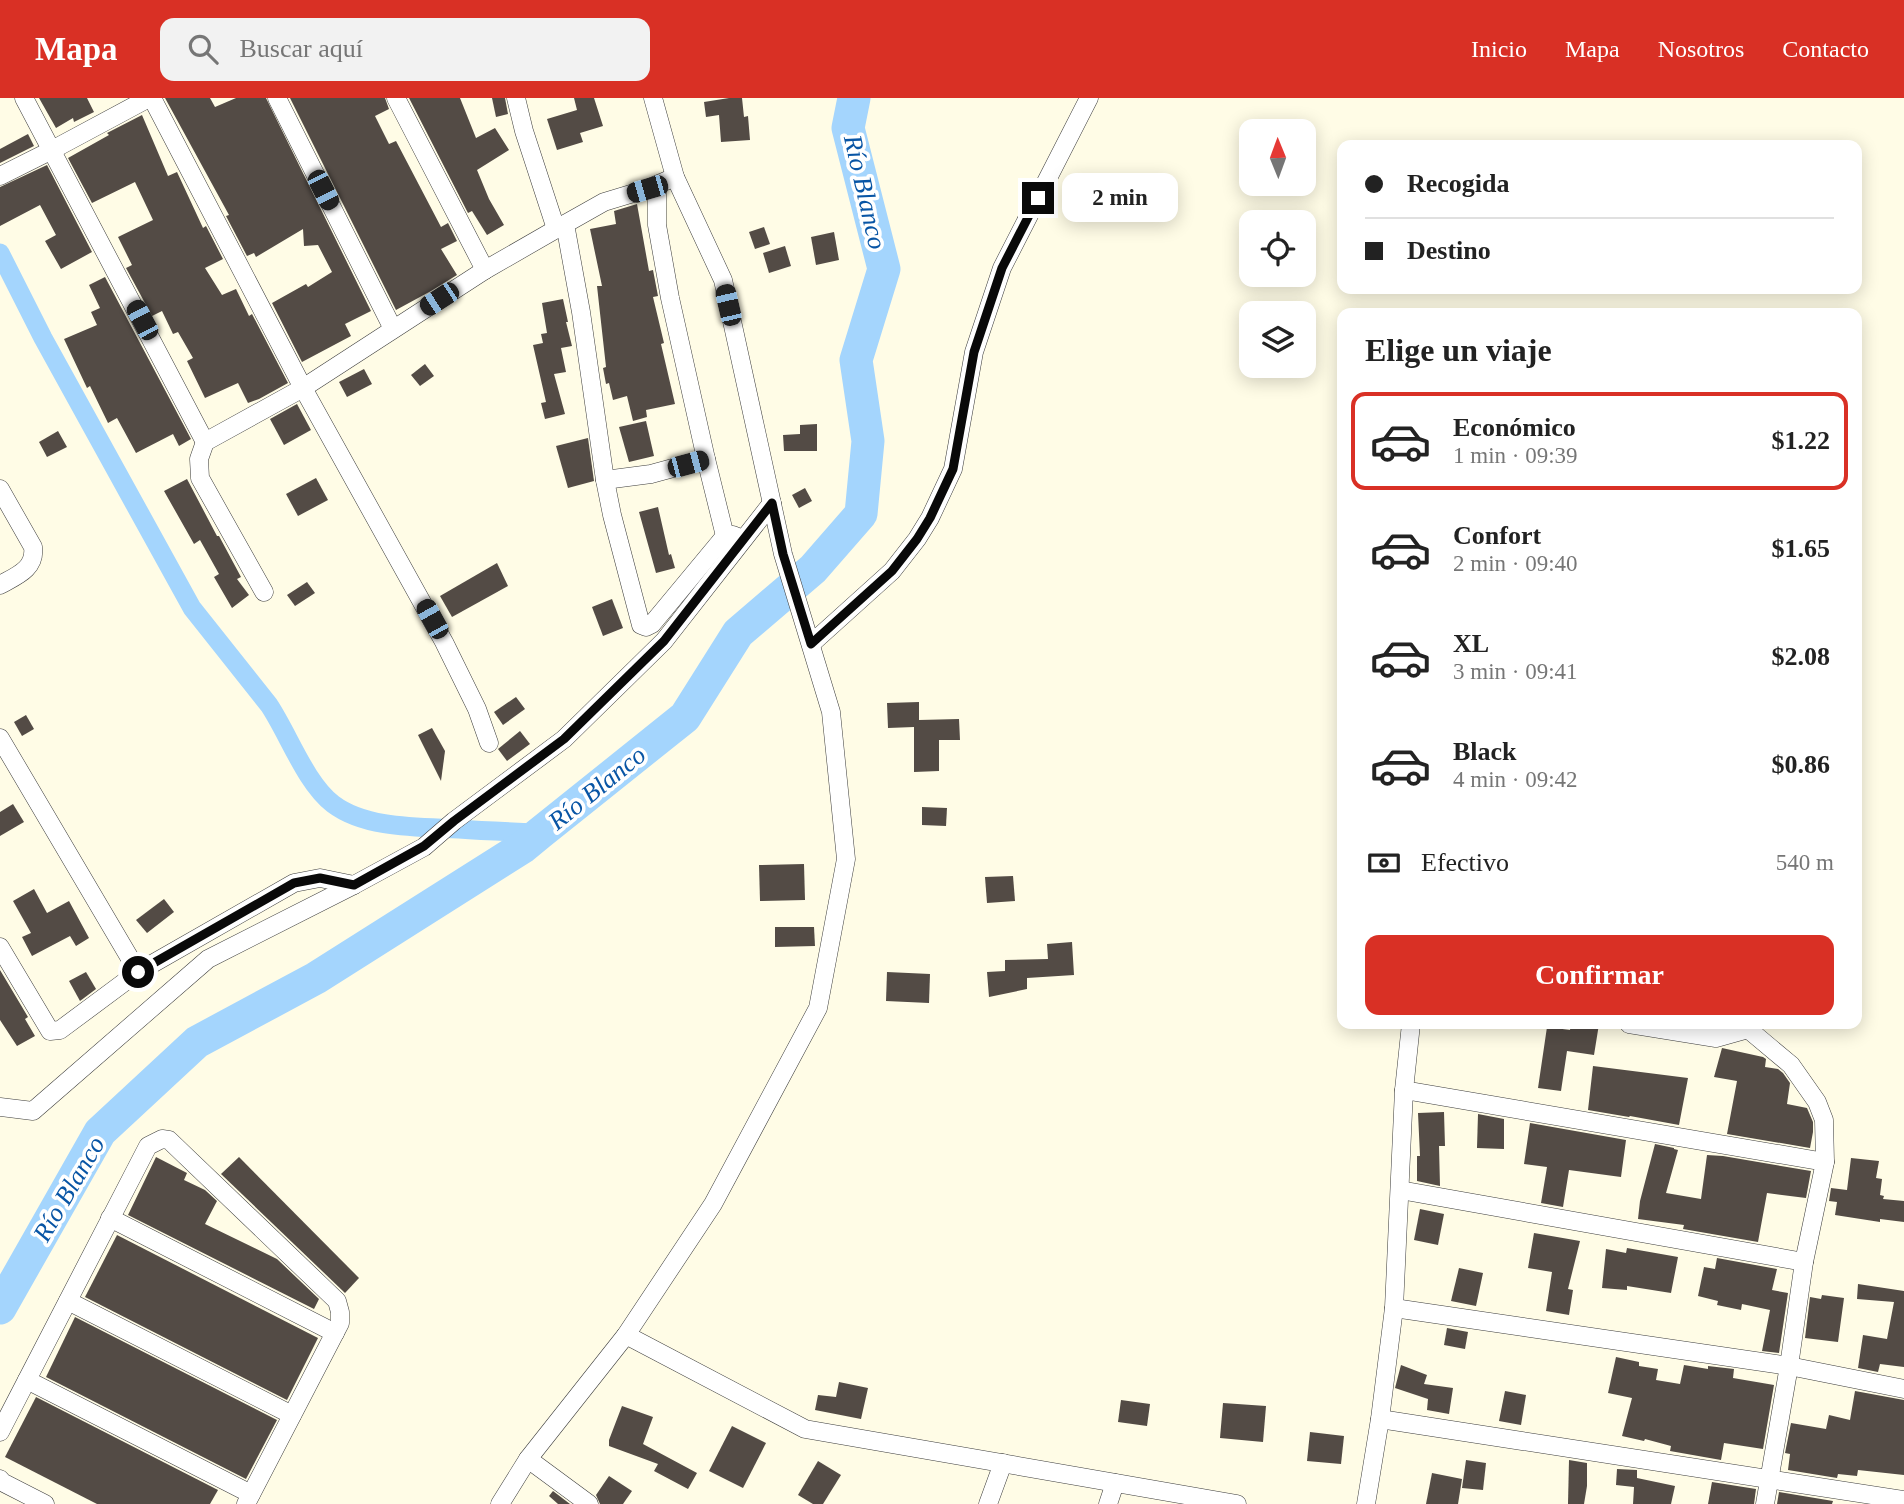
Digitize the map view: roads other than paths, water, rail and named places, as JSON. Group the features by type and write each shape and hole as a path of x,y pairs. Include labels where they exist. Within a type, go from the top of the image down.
{"street":[{"path":"24,98 205,442"},
{"path":"0,176 150,98 303,388 444,642 477,709 489,743"},
{"path":"277,98 393,329"},
{"path":"396,98 485,270"},
{"path":"516,98 524,131 560,226 583,325 612,515 642,625 646,627 652,624 734,538 772,503"},
{"path":"500,1504 528,1459 626,1335 713,1204 818,1008 846,859 831,712 783,554 723,280 675,177 653,98"},
{"path":"808,635 892,571 930,518 953,469 974,352 1002,268 1089,98"},
{"path":"264,592 200,478 199,460 205,442 303,388 485,270 560,226 604,202 675,177"},
{"path":"657,185 657,225 670,298 706,459 734,538"},
{"path":"605,480 651,474 706,459"},
{"path":"0,489 33,547 34,556 32,563 23,572 0,585"},
{"path":"0,1107 33,1111 208,959 354,885 424,846 564,739 664,641 734,538"},
{"path":"0,738 138,972"},
{"path":"0,947 50,1031 54,1032 138,972 294,883 320,878 354,885"},
{"path":"1366,1504 1394,1308 1404,1090 1410,1029"},
{"path":"1660,1029 1716,1038 1739,1029"},
{"path":"1750,1029 1791,1065 1817,1102 1824,1120 1825,1162 1804,1262 1765,1504"},
{"path":"1404,1090 1825,1162"},
{"path":"0,1432 148,1146 162,1139 169,1140 337,1301 340,1312 340,1323 248,1499 27,1380"},
{"path":"1400,1190 1804,1262"},
{"path":"110,1218 335,1333"},
{"path":"68,1301 292,1415"},
{"path":"1394,1308 1789,1366 1904,1389"},
{"path":"626,1335 805,1429 1237,1504"},
{"path":"1380,1419 1904,1500"},
{"path":"528,1459 589,1504"},
{"path":"988,1504 1003,1463"},
{"path":"0,1479 44,1504"},
{"path":"1108,1504 1115,1483"}],"waterway":[{"name":"Río Blanco","path":"0,1308 100,1132 197,1042 316,978 523,847 685,717 738,633 813,569 861,514 868,441 856,360 884,269 848,128 854,98"},
{"path":"0,253 43,338 192,608 269,705 306,771 323,795 346,812 394,825 540,833"}]}
